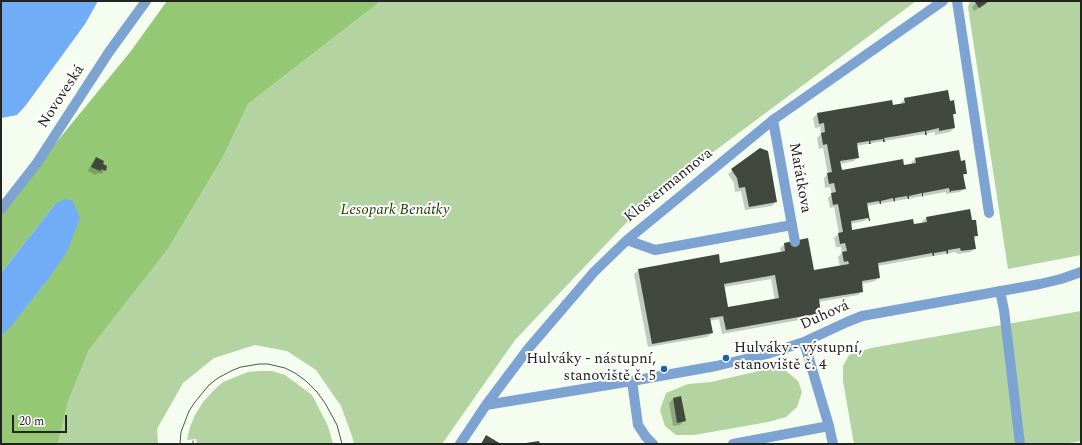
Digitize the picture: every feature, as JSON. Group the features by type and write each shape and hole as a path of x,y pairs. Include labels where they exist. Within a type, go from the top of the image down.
{"street":[{"name":"Novoveská","path":"1,209 37,163 109,52 146,1"},
{"name":"Klostermannova","path":"460,444 486,405 533,343 594,272 627,240 774,120 943,1"},
{"path":"957,1 989,213"},
{"name":"Mařátkova","path":"774,120 795,242"},
{"path":"627,240 655,250 792,225"},
{"name":"Duhová","path":"486,405 716,366 767,354 804,342 862,316 1040,284 1081,272"},
{"path":"1000,291 1004,310 1020,444"},
{"path":"804,342 833,444"},
{"path":"632,381 638,425 646,438 653,444"},
{"path":"733,444 829,426"}],"green space":[{"path":"167,1 381,1 248,104 223,157 168,249 89,350 68,402 58,444 1,444 1,336 47,281 55,204 1,273 1,210 131,51"},
{"name":"Lesopark Benátky","path":"381,1 916,1 646,202 515,340 442,444 354,444 341,406 316,370 287,351 255,345 214,358 183,383 157,429 158,444 58,444 68,402 89,350 168,249 223,157 248,104"},
{"path":"970,1 1081,1 1081,255 1008,269 968,7"},
{"path":"1081,311 1081,441 1064,444 854,444 843,381 843,366 849,355 871,348"},
{"path":"768,369 786,371 798,381 802,392 797,407 786,417 768,422 694,435 676,435 665,426 660,410 666,393 688,384 711,382"},
{"path":"272,371 285,375 312,395 328,426 333,444 197,444 196,439 187,440 195,415 203,402 214,390 223,382 248,372"}],"water":[{"path":"1,1 98,1 85,24 26,105 17,115 1,118"},
{"path":"65,199 73,201 80,218 68,250 47,281 12,325 1,336 1,273 55,204"}],"building":[{"path":"989,1 979,8 975,2"},
{"path":"948,90 950,101 954,100 956,114 953,114 955,128 939,131 939,128 926,131 927,135 925,135 925,131 884,138 885,142 883,142 883,139 870,141 871,144 869,144 869,141 857,143 859,158 840,161 842,170 903,159 904,165 916,163 915,158 959,150 961,161 965,160 967,174 963,174 966,189 950,192 949,188 923,193 922,197 922,193 909,196 909,199 907,196 895,198 894,202 893,198 881,201 881,204 879,201 867,203 870,221 868,218 851,221 852,230 913,219 914,224 927,222 926,217 970,209 972,220 976,220 978,236 974,236 976,249 961,251 960,248 948,250 948,254 946,251 934,253 934,256 932,253 878,263 880,278 862,281 863,292 819,299 821,313 726,330 723,316 710,318 713,333 652,344 638,269 719,254 720,263 785,251 784,243 808,238 814,270 849,264 848,261 844,262 842,252 847,251 845,243 840,244 838,233 843,232 838,204 833,205 831,193 836,192 834,183 829,184 827,173 832,172 827,144 823,145 821,133 825,132 824,123 819,124 817,113 892,100 893,105 905,103 904,98","holes":["775,275 779,298 728,307 724,284"]},
{"path":"760,148 768,151 777,202 749,207 745,187 739,188 737,178 731,169"},
{"path":"96,157 104,161 103,164 107,166 106,171 102,169 100,171 91,167"},
{"path":"681,396 686,421 677,423 673,398"},
{"path":"486,435 501,444 481,444"},
{"path":"539,441 540,444 526,444 526,443"}],"tram line":[{"path":"180,444 181,432 189,411 209,385 233,370 259,364 268,364 285,368 306,381 325,403 337,425 342,444"}],"place":[{"name":"Hulváky - výstupní, stanoviště č. 4","path":"726,358"},
{"name":"Hulváky - nástupní, stanoviště č. 5","path":"664,369"}]}
